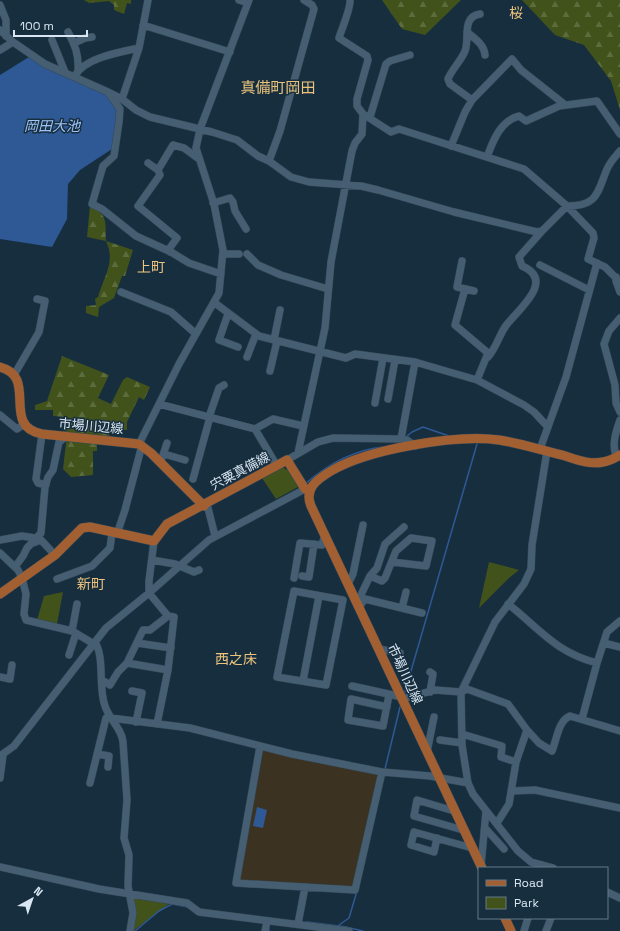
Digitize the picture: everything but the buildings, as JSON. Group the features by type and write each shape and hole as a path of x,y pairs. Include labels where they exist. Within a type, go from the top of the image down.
{"main road":[{"path":"0,367 14,375 18,388 23,425"},
{"name":"市場川辺線","path":"23,425 32,432 42,434 140,444"},
{"path":"307,490 321,478 346,463 366,456 415,446 459,440 480,439 542,448 592,463 607,462 617,456"},
{"path":"140,444 162,459 205,505"},
{"name":"宍粟真備線","path":"154,542 167,524 287,460 307,490"},
{"name":"市場川辺線","path":"307,490 309,500 438,778 482,867"},
{"path":"0,594 55,555 82,528 90,527 154,542"},
{"path":"506,919 511,930"}],"street":[{"path":"122,100 139,48 148,0"},
{"path":"57,578 92,566 110,548 125,510 140,444 179,364 220,293 223,254 213,203 196,148 200,129 249,2 239,0"},
{"path":"269,161 280,131 314,9 312,5 304,0"},
{"path":"350,0 349,11 345,17 339,38 367,56 368,60 357,99 357,106 363,114 370,117 384,129 391,132 399,129 524,168 567,206 593,233 594,238 588,259 605,267 618,280 616,282 620,292"},
{"path":"0,5 6,20 6,36"},
{"path":"472,100 450,84 448,79 465,51 468,24 476,15 480,14"},
{"path":"143,25 230,52"},
{"path":"0,30 12,42 46,64 65,72 76,73 136,110 150,117 237,140 258,156 269,161 291,177 309,182 378,190 493,222 537,232 542,231"},
{"path":"68,32 74,43 78,56 76,73"},
{"path":"466,32 485,48 485,55"},
{"path":"74,43 85,38 92,37"},
{"path":"52,40 65,72"},
{"path":"0,50 12,42"},
{"path":"76,73 103,56 139,48"},
{"path":"370,117 386,64 390,61 410,56"},
{"path":"451,146 464,112 472,100 512,59 521,70 564,104"},
{"path":"108,92 120,109 119,122 114,156 103,166 92,204 102,209 136,236 189,263 221,274"},
{"path":"487,157 494,138 510,121 519,116 526,121 564,104 597,101 620,134"},
{"path":"298,452 328,314 328,289 331,262 352,151 362,134 363,114"},
{"path":"158,170 173,145 184,148 199,159"},
{"path":"477,380 506,326 522,309 534,290 535,276 531,270 522,266 519,257 567,206 581,206 591,200 600,189 606,170 620,151"},
{"path":"148,163 158,170 160,175 138,206 177,238 169,249 170,252"},
{"path":"213,203 230,198 246,229"},
{"path":"223,254 243,254 258,265 281,275 328,289"},
{"path":"462,261 457,287 474,291"},
{"path":"540,866 531,862 518,851 486,811 468,783 462,743 461,692 495,622 524,584 531,569 542,448 548,426 566,378 597,263"},
{"path":"540,265 589,290"},
{"path":"465,289 454,324 485,350 488,357"},
{"path":"121,292 171,312 196,334"},
{"path":"14,375 39,332 45,301 37,299"},
{"path":"215,303 256,334 275,340 346,358 355,354 415,362 477,380 524,405 534,412 548,426"},
{"path":"270,371 280,310"},
{"path":"228,314 219,340 238,347"},
{"path":"620,318 609,331 604,344 615,385 616,403 620,412"},
{"path":"247,357 256,334"},
{"path":"375,403 384,358"},
{"path":"388,399 394,360"},
{"path":"403,439 415,362"},
{"path":"193,479 210,417 220,388 224,385"},
{"path":"159,404 255,429 273,419 303,426"},
{"path":"0,415 18,429 23,425"},
{"path":"617,456 616,434 620,420"},
{"path":"255,429 277,466"},
{"path":"42,434 36,479 38,483 46,484"},
{"path":"15,567 29,545 41,533 46,484 48,477 53,470 59,442 66,437"},
{"path":"287,460 298,452 318,442 333,438 403,439 415,446"},
{"path":"167,443 162,459 185,460"},
{"path":"0,778 2,755 14,746 93,642 106,628 177,565 215,535 307,490"},
{"path":"205,505 215,535"},
{"path":"348,584 353,574 363,525"},
{"path":"358,604 370,576 377,568 386,544 404,527"},
{"path":"314,544 309,577 298,577 300,543 314,544 322,545 325,534"},
{"path":"0,540 22,536 36,538"},
{"path":"370,576 382,581 385,578 396,551 411,538 432,540 426,566 392,562"},
{"path":"29,545 40,540 55,555"},
{"path":"154,542 149,591 168,616 174,617 168,670 157,724"},
{"path":"0,553 15,567 22,578 26,594 24,614 26,620 74,632 93,642 100,652 100,670 104,705 121,734 123,742 127,800 123,832 129,855 129,893 133,913 130,931"},
{"path":"152,560 177,565 194,572 199,570"},
{"path":"343,600 326,685 277,677 294,591 343,600 358,604"},
{"path":"402,608 406,592"},
{"path":"303,681 319,596"},
{"path":"358,604 365,599 422,613"},
{"path":"69,655 78,604"},
{"path":"508,604 555,645 575,656 597,663"},
{"path":"102,680 110,685 118,672 127,663 143,630 150,630 168,616"},
{"path":"582,719 604,642 608,632 620,621"},
{"path":"604,642 620,647"},
{"path":"137,643 171,648"},
{"path":"379,649 400,653"},
{"path":"127,663 168,670"},
{"path":"0,677 10,679 12,665"},
{"path":"430,672 433,674 430,692"},
{"path":"352,686 402,698 430,692 461,692 467,689 508,704 527,730 539,743 552,750 561,723 570,716 620,731"},
{"path":"132,691 142,693 136,722"},
{"path":"387,707 351,699 348,720 383,726 387,707 389,695"},
{"path":"427,752 434,717"},
{"path":"90,783 106,718 190,728 260,746 382,772 468,783"},
{"path":"497,823 509,804 516,762 527,730"},
{"path":"462,734 502,746 501,756 516,762"},
{"path":"440,740 462,743"},
{"path":"260,746 236,883 355,890 382,772"},
{"path":"97,754 109,756 108,767"},
{"path":"512,791 535,790 620,808"},
{"path":"454,811 417,800 414,816 463,830"},
{"path":"482,867 486,811"},
{"path":"485,828 504,849"},
{"path":"438,838 472,848"},
{"path":"0,867 99,889 187,903 199,912 267,921 298,922 349,931"},
{"path":"298,922 305,887"},
{"path":"608,892 620,898"},
{"path":"511,930 523,931 528,919"},
{"path":"546,931 551,919"},
{"path":"265,931 267,921"}],"shaded area":[{"path":"262,749 380,773 354,888 239,880"}],"green space":[{"path":"84,0 131,0 131,4 127,3 124,14 114,10 114,5 109,1 89,3"},
{"path":"382,0 461,0 425,35 402,29"},
{"path":"522,0 620,0 620,110 611,81 584,45 555,35"},
{"path":"90,206 96,209 105,220 106,241 87,237"},
{"path":"106,241 133,250 125,276 122,276 114,298 99,307 98,317 86,313 86,306 96,305 95,299 98,297 108,269 110,256"},
{"path":"62,356 109,375 98,398 111,404 123,380 127,377 150,387 144,400 139,397 127,422 127,430 110,429 109,438 105,444 97,444 97,451 93,451 93,475 71,477 63,469 67,435 62,434 66,417 53,416 53,410 35,410 35,405 47,401"},
{"path":"282,467 289,471 298,487 276,499 262,478"},
{"path":"489,562 519,570 479,608"},
{"path":"63,592 57,624 37,620 44,596"},
{"path":"132,895 170,903 133,931"}],"water":[{"name":"岡田大池","path":"29,57 43,67 69,77 107,95 117,111 112,149 80,170 68,184 67,219 52,247 0,239 0,75"},
{"path":"257,807 267,810 263,828 253,826"}],"waterway":[{"path":"406,437 412,432 423,427 449,436"},
{"path":"404,695 477,444"},
{"path":"305,484 331,465 351,455 361,451 383,447"},
{"path":"385,769 400,707"},
{"path":"339,925 349,918 357,891"},
{"path":"135,931 159,911 172,904 188,907"},
{"path":"307,922 347,927"},
{"path":"350,928 363,931"}],"district":[{"name":"桜","path":"516,13"},
{"name":"真備町岡田","path":"278,87"},
{"name":"上町","path":"151,267"},
{"name":"新町","path":"91,584"},
{"name":"西之床","path":"236,659"}]}
